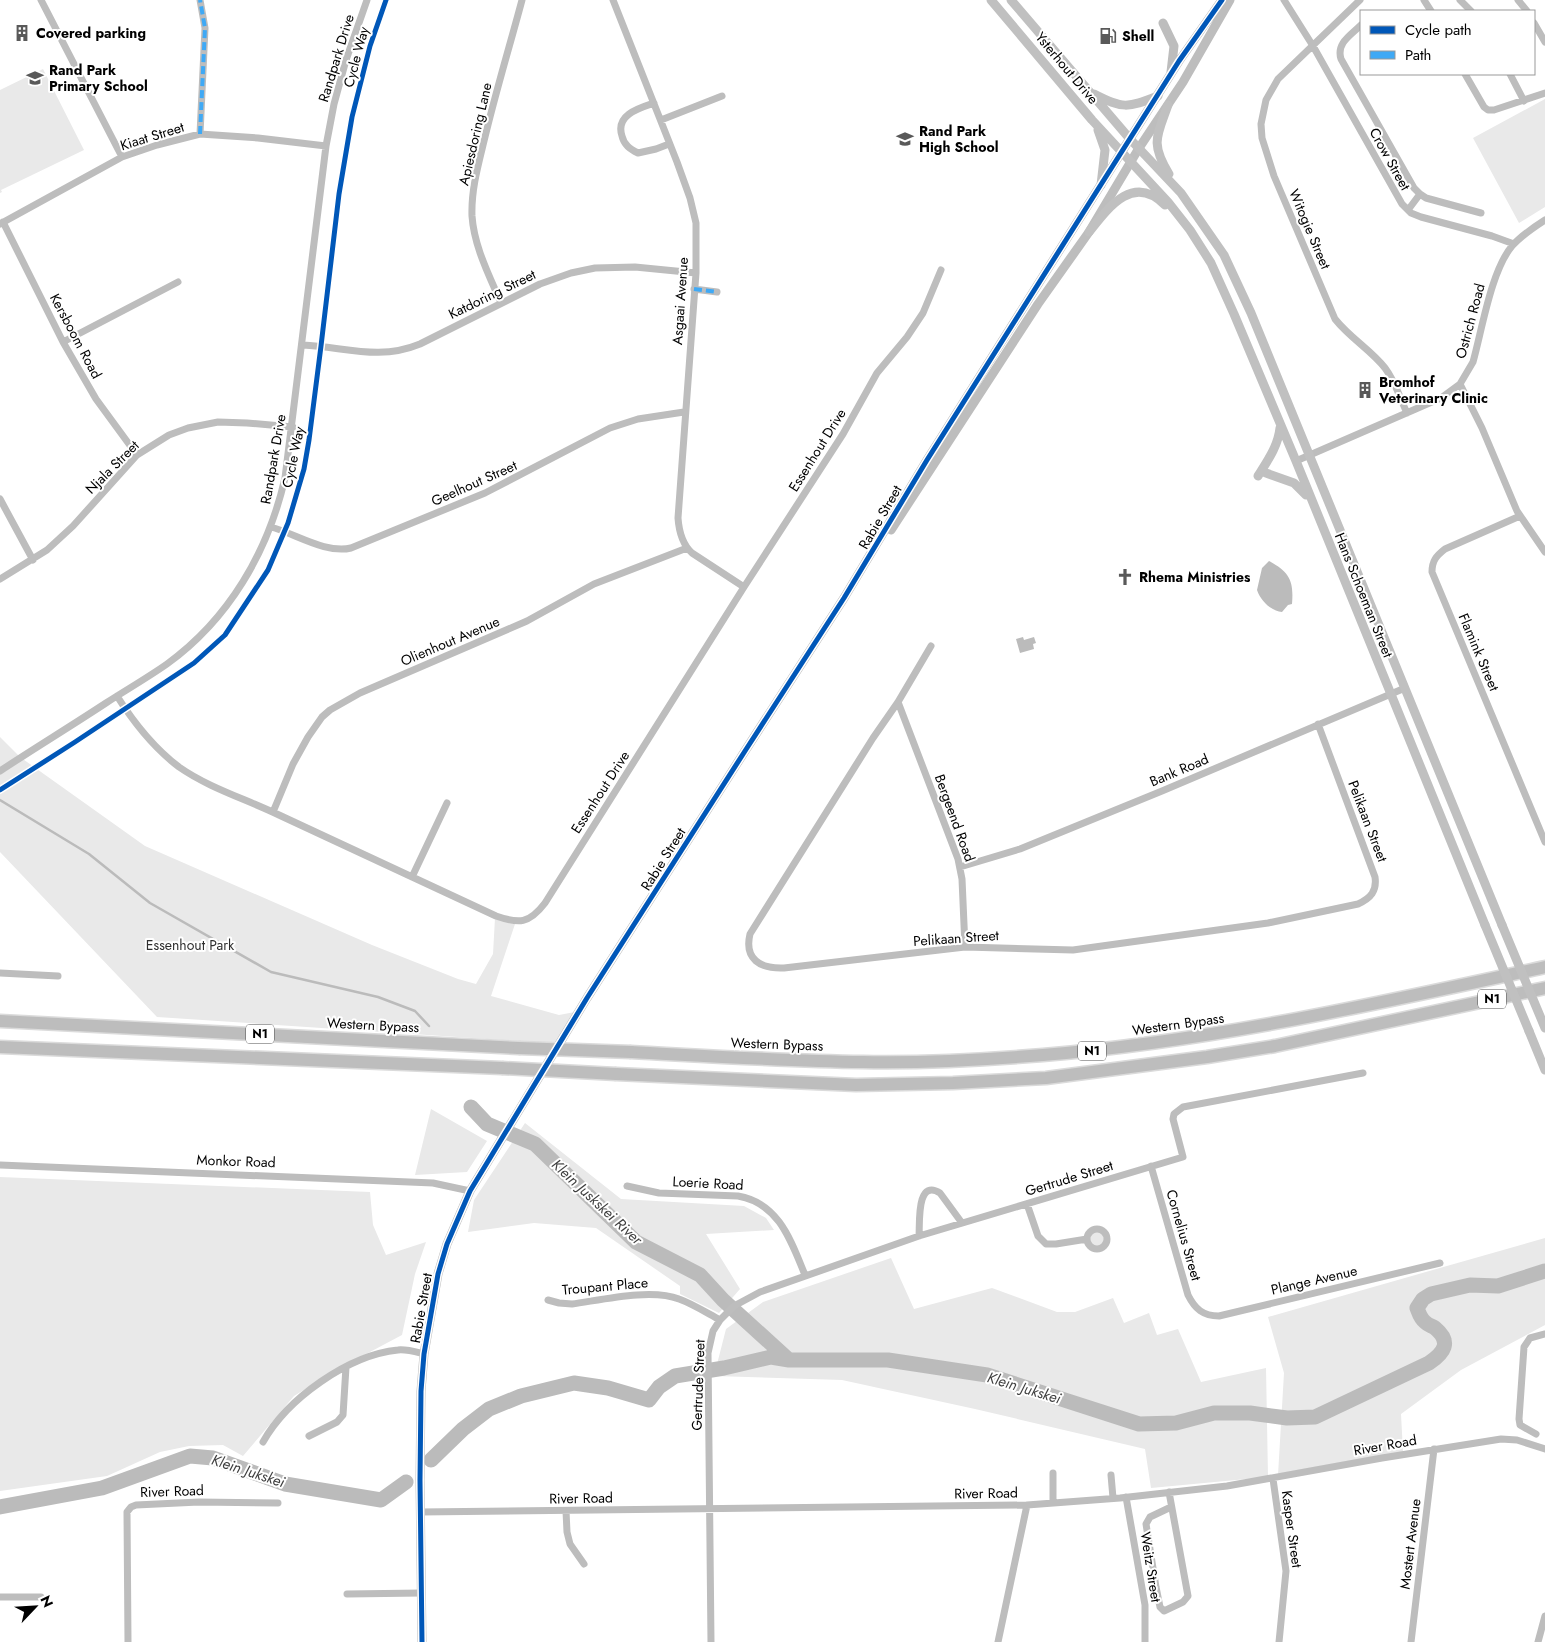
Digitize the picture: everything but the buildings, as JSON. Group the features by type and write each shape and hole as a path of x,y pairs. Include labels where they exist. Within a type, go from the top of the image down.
{"highway":[{"name":"Western Bypass","path":"0,1021 519,1048 864,1062 947,1061 1123,1048 1244,1030 1545,967"},
{"name":"N1","path":"0,1047 856,1085 953,1083 1046,1078 1207,1058 1274,1046 1545,988"}],"main road":[{"name":"Ysterhout Drive","path":"991,0 1092,120 1122,152"},
{"name":"Ysterhout Drive","path":"1011,0 1130,138"},
{"path":"1089,91 1124,106 1136,105 1158,96"},
{"path":"1168,105 1157,135 1157,149 1163,164 1182,193"},
{"path":"1092,120 1100,133 1105,150 1101,185"},
{"name":"Hans Schoeman Street","path":"1130,138 1182,193 1216,243 1238,283 1545,1028"},
{"name":"Hans Schoeman Street","path":"1122,152 1168,202 1190,230 1211,263 1222,286 1280,428 1296,461 1545,1070"},
{"path":"1089,232 1116,201 1127,195 1140,192 1150,194 1161,201 1190,230"},
{"path":"1280,428 1277,443 1262,475 1296,484 1312,503"}],"street":[{"path":"41,0 122,157"},
{"path":"200,0 206,28 200,134"},
{"name":"Randpark Drive","path":"0,771 168,663 208,628 245,580 255,562 271,527 285,478 293,427 326,146 334,104 346,60 368,0"},
{"name":"Apiesdoring Lane","path":"501,303 482,259 472,216 478,166 522,0"},
{"name":"Asgaai Avenue","path":"613,0 661,120 695,216 696,273 684,412 678,518 678,529 687,548"},
{"name":"Rabie Street","path":"422,1642 420,1512 421,1391 424,1354 438,1274 447,1244 470,1191 608,966 871,554 927,460 1130,138 1197,34 1222,0"},
{"name":"Rabie Street","path":"871,554 896,524 1038,304 1089,232 1139,148 1183,82 1230,0"},
{"name":"Crow Street","path":"1284,0 1313,46 1397,198 1408,210 1421,217 1492,236 1514,244"},
{"name":"Witogie Street","path":"1360,0 1284,73 1266,100 1260,124 1262,138 1274,176 1335,319 1345,332 1384,367 1407,413"},
{"path":"1460,0 1470,10"},
{"path":"1518,0 1526,10"},
{"path":"1163,22 1175,52 1169,80"},
{"path":"1535,25 1545,42"},
{"path":"1360,26 1341,45 1340,58 1414,188 1426,198 1481,213"},
{"path":"1466,75 1484,107 1488,110 1494,110 1545,93"},
{"path":"1511,75 1524,101"},
{"path":"661,120 722,96"},
{"path":"654,103 634,110 622,121 620,129 622,138 626,145 638,153 670,144"},
{"name":"Kiaat Street","path":"2,223 122,157 157,145 200,134 258,138 326,146"},
{"path":"1408,210 1420,194"},
{"name":"Ostrich Road","path":"1296,461 1441,398 1460,384 1473,362 1495,277 1504,258 1514,244 1545,220"},
{"name":"Kersboom Road","path":"2,223 63,342 96,399 137,455"},
{"name":"Katdoring Street","path":"303,345 372,353 400,351 420,344 552,279 594,268 643,267 696,273"},
{"name":"Essenhout Drive","path":"117,696 148,739 178,766 206,783 502,918 524,921 536,914 545,903 744,587 843,434 877,373 907,337 923,313 941,270"},
{"path":"63,342 178,282"},
{"path":"694,289 717,292"},
{"path":"1460,384 1520,516 1545,552"},
{"name":"Geelhout Street","path":"271,527 331,549 342,550 351,548 485,493 610,428 638,419 684,412"},
{"name":"Njala Street","path":"0,579 47,550 73,526 137,455 169,435 204,425 235,422 293,427"},
{"path":"0,499 32,560"},
{"name":"Flamink Street","path":"1520,516 1445,549 1436,557 1432,564 1432,572 1545,842"},
{"path":"687,548 744,587"},
{"name":"Olienhout Avenue","path":"273,812 293,764 308,736 322,717 330,710 360,693 527,621 594,584 687,548"},
{"name":"Pelikaan Street","path":"931,646 898,702 757,920 750,934 749,948 754,959 760,964 773,968 966,947 1073,950 1282,921 1352,906 1365,901 1372,895 1376,887 1374,869 1318,724"},
{"name":"Bank Road","path":"960,867 1020,849 1405,688"},
{"name":"Bergeend Road","path":"898,702 960,867 966,947"},
{"path":"412,877 447,803"},
{"path":"0,974 58,976"},
{"name":"Gertrude Street","path":"711,1642 708,1357 713,1331 734,1306 760,1292 919,1236 1183,1157 1173,1119 1174,1114 1183,1107 1363,1073"},
{"name":"Monkor Road","path":"0,1165 432,1182 470,1191"},
{"name":"Cornelius Street","path":"1150,1166 1185,1285 1191,1302 1196,1309"},
{"name":"Loerie Road","path":"627,1186 658,1193 749,1198 767,1208 775,1216 794,1249 805,1275"},
{"path":"919,1236 920,1202 927,1192 935,1191 940,1193 962,1223"},
{"path":"1027,1204 1038,1236 1046,1244 1087,1239"},
{"name":"Plange Avenue","path":"1196,1309 1206,1315 1219,1316 1440,1263"},
{"name":"Troupant Place","path":"548,1300 572,1304 647,1295 663,1295 679,1299 723,1317"},
{"path":"1536,1434 1520,1425 1518,1419 1524,1347 1530,1338 1545,1334"},
{"path":"263,1442 271,1427 300,1396 346,1367 369,1356 400,1349 424,1354"},
{"path":"309,1436 337,1422 343,1415 346,1367"},
{"name":"River Road","path":"420,1512 1027,1505 1227,1486 1434,1449 1512,1439 1544,1447"},
{"name":"Mostert Avenue","path":"1411,1642 1434,1449"},
{"path":"1053,1473 1053,1503"},
{"path":"1111,1475 1113,1498"},
{"name":"Kasper Street","path":"1272,1479 1286,1572 1279,1642"},
{"path":"1169,1492 1172,1507 1188,1596 1183,1602 1164,1611 1160,1607 1146,1524 1150,1517 1172,1507"},
{"name":"Weitz Street","path":"1126,1497 1145,1605 1145,1642"},
{"name":"River Road","path":"128,1642 127,1522 129,1509 136,1505 182,1503 278,1503"},
{"path":"998,1642 1027,1505"},
{"path":"566,1511 567,1532 570,1544 584,1564"},
{"path":"347,1594 422,1593"},
{"path":"0,1597 40,1597"},
{"path":"1538,1642 1545,1616"}],"green space":[{"path":"43,69 84,150 1,190 2,192 0,193 0,90"},
{"path":"1545,99 1545,207 1519,223 1473,138"},
{"name":"Essenhout Park","path":"0,737 20,757 145,846 372,945 458,979 476,984 493,954 495,918 515,924 491,996 559,1015 580,1011 563,1044 157,1017 0,852"},
{"path":"431,1109 487,1141 467,1172 415,1175"},
{"path":"525,1123 621,1199 744,1206 766,1218 774,1230 706,1234 740,1289 719,1313 680,1294 680,1286 596,1228 534,1223 468,1232 474,1200"},
{"path":"0,1177 370,1192 373,1225 386,1255 426,1242 415,1274 402,1335 336,1370 294,1396 243,1456 223,1445 189,1446 160,1452 107,1476 0,1491"},
{"path":"1094,1232 1100,1232 1104,1239 1100,1246 1094,1246 1090,1242 1090,1236"},
{"path":"1545,1238 1545,1325 1461,1370 1401,1414 1403,1452 1278,1475 1284,1373 1268,1317"},
{"path":"891,1258 914,1309 992,1288 1057,1312 1075,1312 1113,1298 1124,1323 1149,1313 1157,1335 1178,1329 1201,1382 1266,1368 1268,1477 1151,1488 1145,1449 842,1380 714,1376 726,1329 763,1302"}],"shaded area":[{"path":"1269,561 1286,573 1291,583 1292,604 1288,605 1282,612 1274,610 1267,605 1257,590 1262,568"},
{"path":"1023,637 1024,640 1034,637 1036,643 1033,644 1034,649 1020,653 1016,639"}],"waterway":[{"path":"0,800 89,854 150,903 271,972 378,997 415,1011 429,1026"},
{"name":"Klein Juskskei River","path":"471,1107 487,1124 535,1144 636,1242 700,1275 723,1300 789,1360"},
{"name":"Klein Jukskei","path":"431,1460 463,1429 489,1409 521,1396 574,1383 608,1388 649,1400 659,1387 675,1376 724,1368 771,1357 789,1360 888,1360 987,1375 1139,1424 1176,1423 1214,1413 1250,1413 1287,1418 1315,1417 1429,1363 1439,1355 1445,1343 1440,1333 1422,1319 1417,1308 1423,1299 1431,1294 1470,1285 1498,1286 1545,1271"},
{"name":"Klein Jukskei","path":"0,1507 102,1488 190,1456 213,1458 285,1484 381,1500 406,1482"}],"marked path":[{"path":"200,0 205,28 200,134"},
{"path":"694,289 717,292"}],"cycle path":[{"name":"Cycle Way","path":"0,790 194,663 225,635 268,570 288,523 304,469 339,194 352,117 370,46 386,0"},
{"path":"422,1642 420,1480 421,1391 424,1354 438,1274 447,1244 470,1191 587,998 844,598 927,460 1179,61 1222,0"}],"place":[{"name":"Covered parking","path":"22,33"},
{"name":"Shell","path":"1108,36"},
{"name":"Rand Park Primary School","path":"35,78"},
{"name":"Rand Park High School","path":"905,139"},
{"name":"Bromhof Veterinary Clinic","path":"1365,390"},
{"name":"Rhema Ministries","path":"1125,577"}]}
